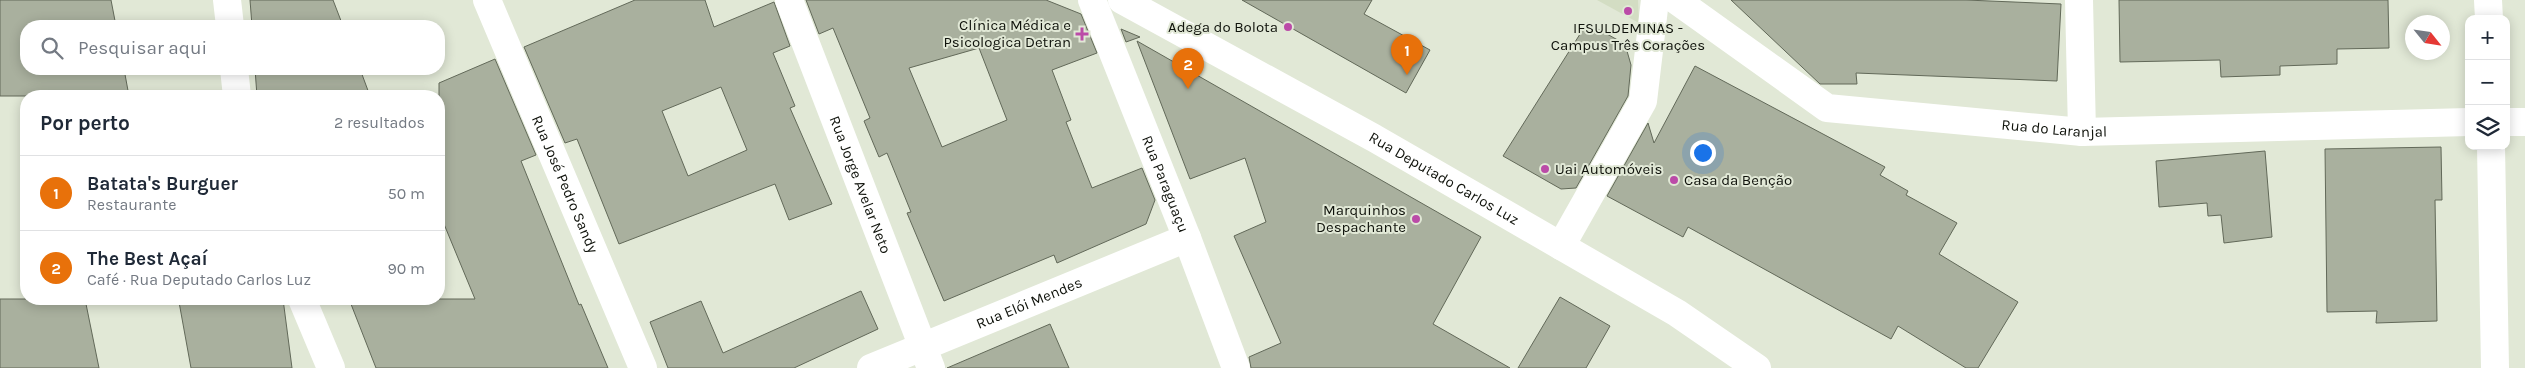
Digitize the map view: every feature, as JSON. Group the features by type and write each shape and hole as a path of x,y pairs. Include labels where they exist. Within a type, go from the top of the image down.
{"street":[{"path":"227,0 229,20"},
{"name":"Rua José Pedro Sandy","path":"487,0 643,368"},
{"name":"Rua Jorge Avelar Neto","path":"789,0 926,357"},
{"name":"Rua Paraguaçu","path":"1092,0 1187,238 1236,368"},
{"name":"Rua Deputado Carlos Luz","path":"1122,0 1328,113 1677,313 1757,368"},
{"path":"1561,246 1643,101 1655,0"},
{"name":"Rua do Laranjal","path":"1676,0 1826,108 2082,132 2465,122"},
{"path":"2079,0 2082,132"},
{"path":"2488,0 2489,15"},
{"path":"235,75 236,90"},
{"path":"2510,122 2525,122"},
{"path":"2491,150 2495,368"},
{"name":"Rua Elói Mendes","path":"871,368 926,357 1187,238"},
{"path":"305,305 331,368"}],"shaded area":[{"name":"IFSULDEMINAS - Campus Três Corações","path":"1597,0 1638,0 1639,23"}],"building":[{"path":"0,0 111,0 115,20 20,20 20,75 125,75 128,90 20,90 20,96 0,96"},
{"path":"250,0 333,0 341,20 252,20"},
{"path":"635,0 705,0 714,27 774,2 790,46 773,53 795,106 790,108 832,204 789,220 775,184 619,244 577,139 565,143 524,47","holes":["721,87 747,150 688,176 662,111"]},
{"path":"806,0 1046,0 1081,14 1097,53 1052,70 1071,120 1066,122 1092,188 1142,168 1155,200 1146,224 1057,263 1054,255 944,301 907,213 911,212 887,153 879,157 864,121 870,118 833,28 819,34","holes":["979,48 1007,120 942,147 909,68"]},
{"path":"1242,0 1372,0 1364,14 1430,50 1406,93"},
{"path":"1731,0 1966,0 2061,4 2057,81 1856,73 1857,84 1820,84"},
{"path":"2119,0 2388,0 2389,48 2337,49 2337,64 2280,66 2280,75 2221,77 2220,60 2120,62"},
{"path":"1587,23 1625,44 1631,65 1628,96 1576,188 1561,189 1503,156"},
{"path":"1121,29 1140,37 1126,42"},
{"path":"1137,41 1481,237 1433,324 1510,368 1251,368 1249,357 1281,343 1234,236 1266,222 1245,158 1190,179"},
{"path":"495,59 536,155 521,161 579,305 581,304 608,368 376,368 351,305 445,305 445,299 475,299 445,226 445,90 439,90 439,83"},
{"path":"1695,66 1885,167 1880,175 1908,191 1906,195 1957,223 1939,254 2018,302 1978,368 1966,368 1898,326 1891,339 1688,227 1683,237 1607,196 1648,123 1654,143"},
{"path":"255,75 362,75 368,90 257,90"},
{"path":"2441,147 2442,200 2435,200 2437,321 2376,323 2377,311 2327,312 2325,149"},
{"path":"2265,151 2272,237 2224,243 2221,215 2208,216 2207,203 2159,207 2156,161"},
{"path":"861,291 878,329 794,368 668,368 650,322 701,301 723,353"},
{"path":"1560,297 1610,326 1586,368 1518,368"},
{"path":"0,299 20,299 20,305 86,305 99,368 0,368"},
{"path":"180,305 284,305 292,368 191,368"},
{"path":"1050,324 1069,368 947,368"}],"place":[{"name":"IFSULDEMINAS - Campus Três Corações","path":"1628,11"},
{"name":"Adega do Bolota","path":"1288,27"},
{"name":"Clínica Médica e Psicologica Detran","path":"1082,34"},
{"name":"Batata's Burguer","path":"1407,75"},
{"name":"The Best Açaí","path":"1188,89"},
{"name":"Uai Automóveis","path":"1545,169"},
{"name":"Casa da Benção","path":"1674,180"},
{"name":"Marquinhos Despachante","path":"1416,219"}]}
